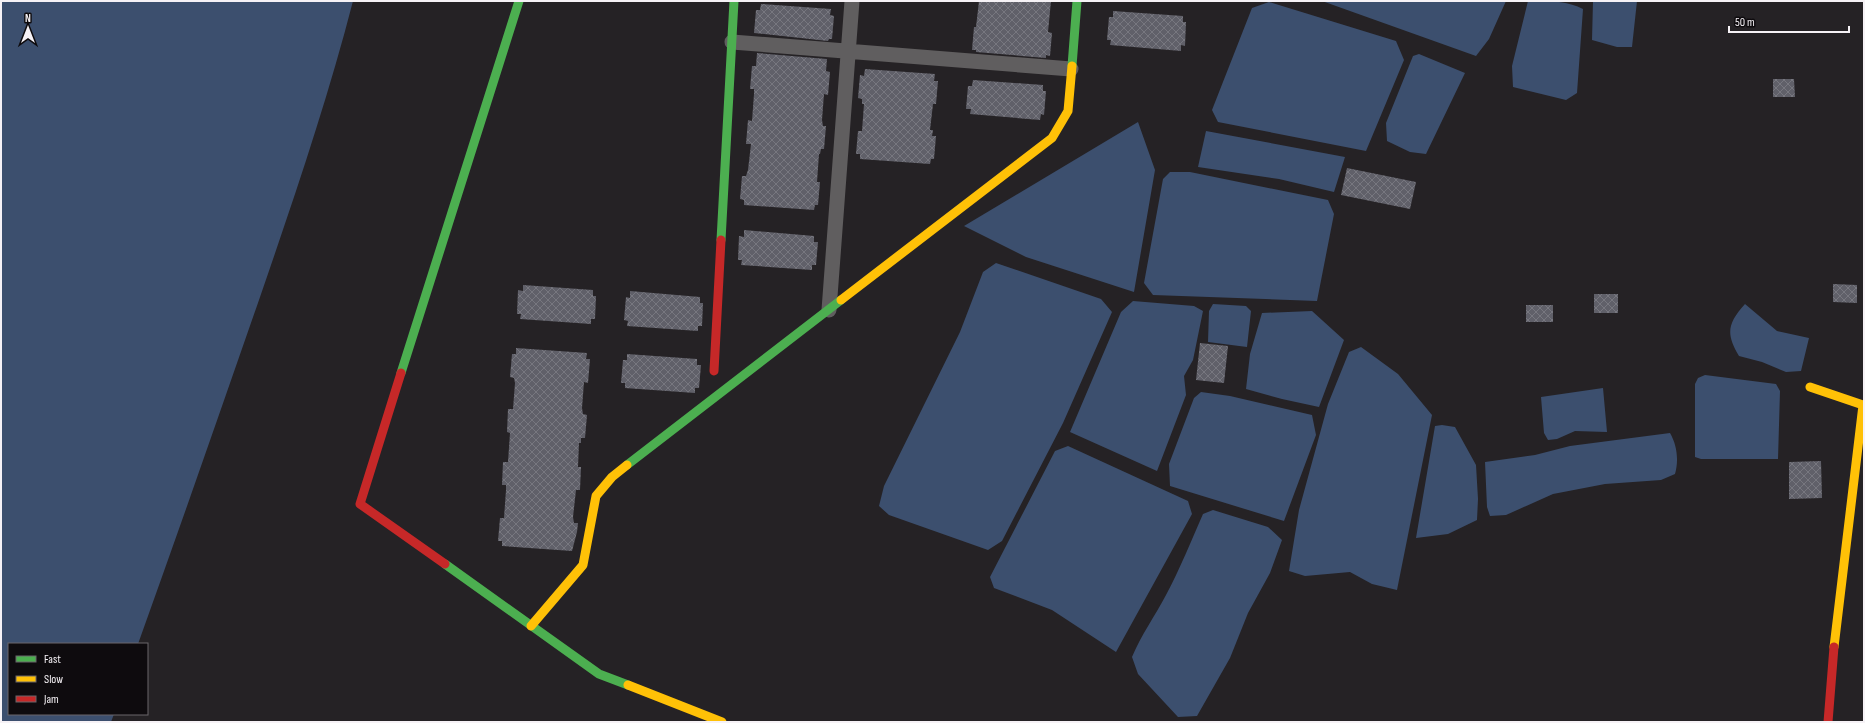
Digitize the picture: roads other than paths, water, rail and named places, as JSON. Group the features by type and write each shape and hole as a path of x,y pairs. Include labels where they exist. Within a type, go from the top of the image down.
{"street":[{"path":"519,1 360,504 599,674 722,722"},
{"path":"714,371 734,1"},
{"path":"829,310 852,1"},
{"path":"531,626 583,565 596,496 612,477 1052,138 1068,111 1077,1"},
{"path":"732,42 1071,69"},
{"path":"1810,387 1863,405 1846,556 1834,631 1828,722"}],"water":[{"path":"1,1 353,1 321,114 297,189 138,643 8,643 8,715 114,715 111,722 1,722"},
{"path":"1322,1 1506,1 1489,39 1476,56"},
{"path":"1528,1 1549,1 1570,4 1583,9 1577,93 1566,100 1513,87 1512,66"},
{"path":"1593,1 1637,1 1632,47 1617,47 1592,40"},
{"path":"1269,2 1396,41 1404,60 1366,151 1218,122 1212,110 1252,8"},
{"path":"1419,54 1465,73 1426,154 1410,152 1387,141 1386,123 1413,56"},
{"path":"1138,122 1155,170 1134,292 1026,257 964,226"},
{"path":"1206,131 1345,157 1334,192 1279,179 1198,167"},
{"path":"1170,172 1190,172 1328,200 1334,214 1317,301 1153,295 1144,283 1163,179"},
{"path":"996,263 1101,299 1112,312 1063,423 1002,541 988,550 889,515 879,506 884,486 960,332 983,272"},
{"path":"1133,301 1194,306 1203,311 1193,360 1184,376 1186,395 1157,471 1070,432 1121,312"},
{"path":"1213,304 1246,306 1251,311 1247,347 1208,342 1209,311"},
{"path":"1745,304 1777,331 1809,338 1801,371 1786,372 1762,362 1739,356 1730,335 1730,329 1735,317"},
{"path":"1312,311 1344,340 1319,407 1246,389 1250,354 1262,313"},
{"path":"1361,347 1398,374 1432,415 1397,590 1372,584 1350,572 1305,576 1289,571 1299,510 1328,404 1349,352"},
{"path":"1705,375 1776,384 1780,391 1778,459 1701,459 1695,457 1695,384 1698,378"},
{"path":"1603,388 1607,432 1575,431 1557,439 1548,440 1544,433 1541,397"},
{"path":"1201,392 1230,396 1312,415 1316,435 1284,521 1170,486 1169,464 1194,398"},
{"path":"1442,425 1455,427 1476,465 1478,499 1477,520 1448,534 1416,538 1435,426"},
{"path":"1670,433 1677,453 1675,474 1661,480 1605,484 1553,494 1506,515 1490,516 1487,507 1485,462 1535,455 1570,446"},
{"path":"1068,446 1188,501 1192,514 1116,652 1052,610 994,588 990,577 1055,451"},
{"path":"1213,510 1268,527 1282,540 1270,573 1248,613 1230,658 1197,716 1178,717 1138,674 1132,657 1181,565 1203,514"}]}
